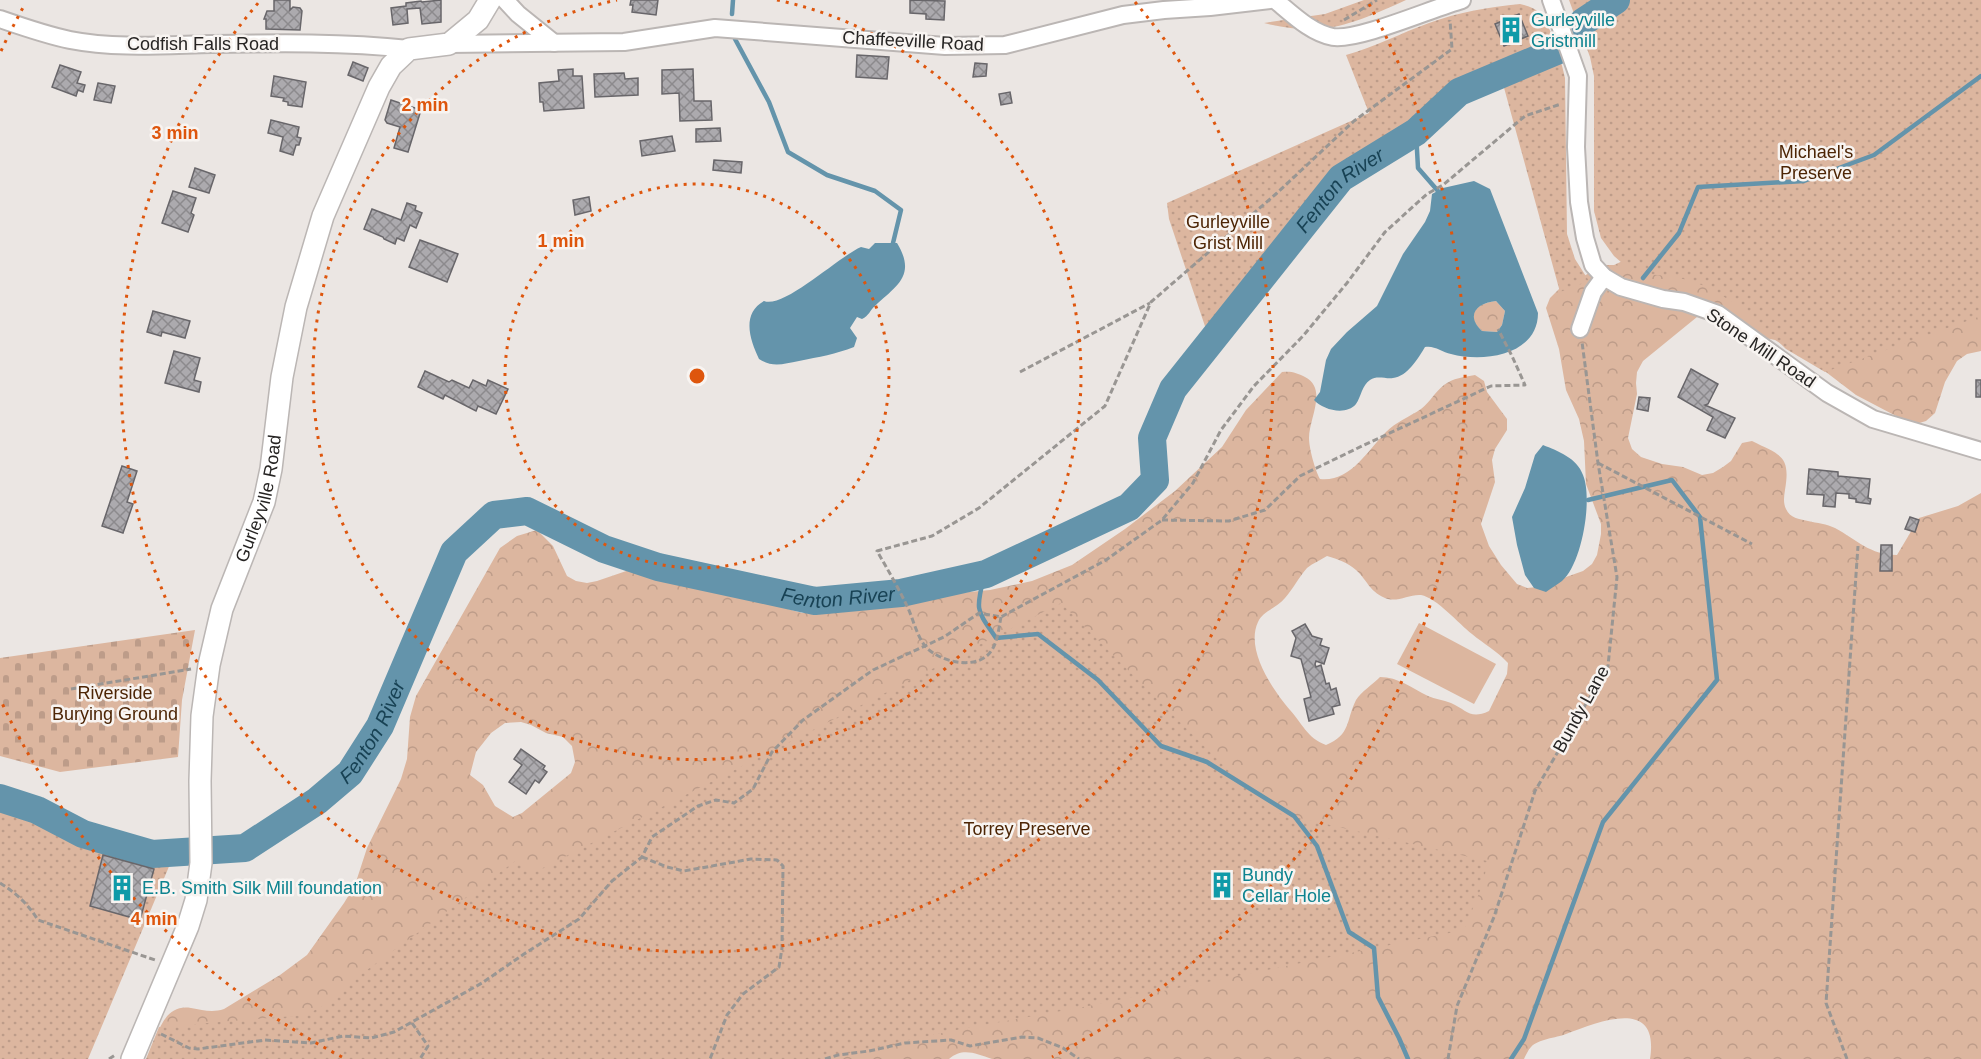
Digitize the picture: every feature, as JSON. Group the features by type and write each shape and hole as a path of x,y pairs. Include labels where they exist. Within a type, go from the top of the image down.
{"street":[{"path":"409,50 449,44 478,20 490,0"},
{"path":"505,0 518,14 554,43"},
{"name":"Chaffeeville Road","path":"449,44 624,42 715,28 945,46 1005,45 1123,15 1270,0"},
{"path":"1275,0 1302,22 1333,37 1349,37 1455,2"},
{"path":"1553,6 1578,76 1576,147 1579,202 1585,238 1593,265 1604,277 1593,292 1580,328"},
{"name":"Codfish Falls Road","path":"0,19 70,40 110,45 274,43 372,45 409,50"},
{"name":"Gurleyville Road","path":"132,1059 188,926 196,900 201,863 201,740 209,665 222,609 264,502 271,469 282,377 296,307 323,216 384,76 399,57 409,50"},
{"name":"Stone Mill Road","path":"1604,277 1630,290 1684,302 1718,314 1827,393 1873,418 1981,451"}],"path":[{"path":"1322,33 1377,0"},
{"path":"1020,372 1151,302 1277,193 1354,121 1452,49 1455,2"},
{"path":"146,1026 189,1048 198,1049 265,1040 311,1044 343,1036 371,1038 394,1032 482,983 579,919 612,880 642,856 652,837 698,806 716,800 734,803 753,789 772,752 803,720 873,670 944,637 979,613 1001,616 1106,560 1162,520 1193,483 1221,430 1254,386 1303,336 1385,232 1427,194 1443,185 1525,116 1560,105 1578,76"},
{"path":"1001,616 990,653 976,662 961,663 945,660 925,646 877,551 932,536 979,508 1105,406 1151,302"},
{"name":"Bundy Lane","path":"1448,1059 1456,1006 1494,917 1535,791 1608,666 1617,577 1598,463 1580,328"},
{"path":"1162,520 1229,521 1265,510 1300,476 1341,456 1491,386 1525,385 1498,329"},
{"path":"1598,463 1752,544"},
{"path":"1847,1059 1826,1003 1858,546"},
{"path":"71,689 148,678 209,665"},
{"path":"642,856 667,867 684,871 751,859 777,860 783,866 782,948 779,967 743,994 727,1015 710,1059"},
{"path":"0,883 29,906 38,920 91,940 137,953 171,967"},
{"path":"412,1023 428,1046 420,1059"},
{"path":"825,1059 905,1043 951,1040 970,1046 1022,1037 1038,1038 1063,1048 1080,1059"}],"green space":[{"path":"1364,0 1406,0 1353,22 1321,29 1264,23 1325,14"},
{"name":"Michael's Preserve","path":"1569,0 1981,0 1981,316 1825,372 1786,349 1745,309 1705,286 1677,277 1647,274 1622,263 1601,238 1594,211 1594,76 1590,57"},
{"path":"1981,0 1981,351 1967,354 1957,361 1945,382 1935,413 1926,421 1916,424 1896,416 1856,395 1822,369 1775,340 1755,336 1707,313 1697,317 1643,361 1637,372 1637,394 1628,438 1632,449 1641,457 1662,464 1683,467 1702,475 1713,473 1723,467 1731,461 1742,443 1752,441 1776,453 1785,463 1784,502 1792,516 1832,527 1871,550 1887,554 1897,555 1919,518 1958,506 1981,493 1981,1059 1650,1059 1651,1039 1646,1027 1637,1020 1624,1018 1594,1024 1538,1042 1530,1048 1524,1059 992,1059 965,1052 949,1059 150,1059 158,1032 167,1016 173,1011 181,1008 211,1011 224,1009 280,975 307,955 344,903 355,885 367,848 401,779 407,759 410,717 416,696 500,548 517,536 537,530 553,546 567,576 576,581 587,583 597,581 638,567 802,613 846,611 928,596 990,590 1032,581 1072,565 1125,529 1175,491 1222,447 1246,410 1282,372 1305,377 1312,382 1315,389 1316,404 1309,438 1320,479 1331,479 1349,471 1390,428 1421,409 1444,385 1455,379 1475,375 1484,381 1487,392 1507,419 1507,430 1495,449 1492,460 1495,482 1481,524 1489,546 1517,584 1527,588 1538,587 1583,571 1592,564 1597,555 1601,534 1601,524 1586,484 1584,441 1579,419 1566,390 1559,349 1546,308 1550,298 1565,283 1584,276 1603,265 1614,265 1633,256","holes":["1327,556 1353,568 1372,589 1385,598 1394,600 1421,595 1434,601 1504,659 1508,663 1507,674 1489,711 1477,715 1469,713 1399,681 1380,677 1356,700 1347,726 1340,737 1326,745 1309,734 1269,681 1258,657 1255,633 1260,618 1285,598 1307,568","521,722 546,733 563,737 572,746 575,762 571,773 522,813 513,817 495,806 483,785 470,775 476,752 491,733 505,723"]},
{"name":"Gurleyville Grist Mill","path":"1520,4 1534,9 1545,20 1564,71 1567,234 1575,259 1589,281 1560,292 1503,84 1458,95 1428,106 1379,145 1335,199 1269,265 1215,356 1169,219 1167,203 1369,113 1346,55 1452,16 1485,8"},
{"path":"1496,301 1505,311 1502,325 1497,332 1482,331 1474,320 1475,311 1483,304"},
{"name":"Torrey Preserve","path":"1061,603 1269,811 1487,861 1484,881 1464,930 1094,1005 951,1031 823,1059 146,1059 159,1027 306,1015 328,1003 337,992 518,859 531,874"},
{"path":"1419,623 1496,664 1474,704 1397,664"},
{"name":"Riverside Burying Ground","path":"195,630 182,700 178,757 60,772 0,756 0,658"},
{"path":"0,806 85,843 138,861 173,857 88,1059 0,1059"}],"water":[{"path":"1474,181 1490,189 1538,313 1536,327 1519,347 1493,356 1464,357 1425,347 1412,366 1403,374 1393,378 1375,378 1367,382 1352,408 1341,411 1323,407 1314,400 1320,392 1326,360 1331,349 1377,306 1403,254 1425,222 1430,211 1432,194 1443,188","holes":["1496,301 1505,311 1502,325 1497,332 1482,331 1474,320 1479,307 1489,302"]},
{"path":"875,243 897,243 903,254 904,272 896,286 866,316 862,319 857,317 850,328 857,338 854,347 841,352 783,364 769,364 759,359 750,328 752,313 757,306 764,301 784,297 861,247 869,249"},
{"path":"1543,445 1566,456 1576,464 1583,475 1587,499 1584,531 1575,561 1562,581 1546,592 1534,588 1525,575 1512,517 1525,488 1535,455"}],"building":[{"path":"274,0 290,0 290,10 293,7 300,8 302,11 300,30 266,29 266,19 264,19 267,11 274,11"},
{"path":"441,0 441,22 422,24 420,8 407,9 408,23 393,25 391,8 406,6 406,3"},
{"path":"631,0 658,0 656,15 632,12"},
{"path":"910,0 945,1 944,20 926,19 926,14 910,13"},
{"name":"Gurleyville Gristmill","path":"1519,14 1528,36 1504,46 1495,24"},
{"path":"857,55 889,57 887,79 856,77"},
{"path":"353,62 368,68 363,81 348,75"},
{"path":"975,63 987,64 986,76 973,77"},
{"path":"60,65 81,72 77,83 85,85 83,92 78,90 76,96 52,87"},
{"path":"573,69 573,76 582,76 584,108 544,111 543,102 540,102 539,83 559,81 558,70"},
{"path":"693,69 694,101 711,101 712,120 680,121 679,93 662,94 662,70"},
{"path":"624,73 625,79 638,78 638,95 595,97 594,74"},
{"path":"274,76 306,82 302,107 288,105 288,102 283,101 284,98 271,96"},
{"path":"98,83 115,86 111,103 94,100"},
{"path":"1010,92 1012,103 1001,105 999,94"},
{"path":"391,100 421,110 408,152 394,148 400,127 387,123 385,120"},
{"path":"271,120 299,127 297,137 301,138 293,155 280,151 283,137 268,133"},
{"path":"720,128 721,141 696,142 696,129"},
{"path":"672,136 675,151 642,156 640,141"},
{"path":"714,160 742,162 741,173 713,170"},
{"path":"195,168 215,175 209,193 189,187"},
{"path":"173,191 196,198 191,213 194,215 188,232 162,223"},
{"path":"589,197 591,211 575,215 573,200"},
{"path":"407,203 416,206 415,210 422,213 416,228 410,225 404,241 397,238 395,244 364,229 372,209 401,220"},
{"path":"420,240 458,254 447,282 409,267"},
{"path":"153,311 190,321 185,338 162,332 161,336 147,332"},
{"path":"174,351 200,358 194,380 201,382 199,392 165,383"},
{"path":"1691,369 1718,384 1708,404 1705,405 1735,418 1725,438 1707,430 1713,417 1678,397"},
{"path":"425,371 469,388 473,380 486,386 488,380 508,389 496,414 478,406 476,411 445,395 443,399 418,387"},
{"path":"1976,380 1981,380 1981,397 1976,397"},
{"path":"1639,397 1650,398 1648,411 1637,409"},
{"path":"122,466 137,471 127,502 133,504 123,533 102,526"},
{"path":"1809,469 1838,472 1838,476 1870,479 1868,498 1871,499 1870,504 1856,502 1856,499 1849,498 1849,494 1836,493 1835,507 1823,506 1824,495 1807,494"},
{"path":"1910,517 1919,520 1915,532 1905,529"},
{"path":"1881,545 1892,545 1892,571 1880,571"},
{"path":"1305,624 1312,636 1322,639 1320,645 1329,648 1324,664 1316,661 1315,664 1316,667 1321,665 1326,684 1329,683 1331,690 1336,688 1340,705 1332,707 1334,714 1309,721 1304,699 1311,697 1301,659 1291,656 1296,638 1292,631"},
{"path":"521,749 545,766 543,769 547,772 539,783 535,780 526,794 509,782 522,765 514,759"},
{"name":"E.B. Smith Silk Mill foundation","path":"103,855 154,869 140,920 90,906"},
{"name":"Bundy Cellar Hole","path":"1228,876 1228,894 1216,894 1216,877"}],"waterway":[{"path":"732,14 733,0"},
{"name":"Fenton River","path":"0,798 37,810 83,834 152,854 245,848 317,801 350,773 380,726 454,552 494,515 527,511 604,549 658,567 815,601 901,593 986,574 1129,507 1155,480 1152,438 1173,389 1341,178 1416,132 1459,92 1561,49 1583,22 1616,0"},
{"path":"735,39 769,102 788,152 827,175 875,191 901,210 893,243"},
{"path":"1643,278 1679,233 1698,187 1804,181 1874,155 1981,76"},
{"path":"1416,132 1418,168 1438,191"},
{"path":"1511,1059 1524,1039 1603,822 1717,680 1700,517 1672,480 1588,500"},
{"path":"1053,544 984,577 979,597 980,610 996,638 1038,634 1098,680 1161,746 1207,762 1294,816 1317,846 1349,932 1374,948 1378,997 1408,1059"}],"place":[{"name":"Gurleyville Gristmill","path":"1511,30"},
{"name":"Bundy Cellar Hole","path":"1222,885"},
{"name":"E.B. Smith Silk Mill foundation","path":"122,888"}]}
